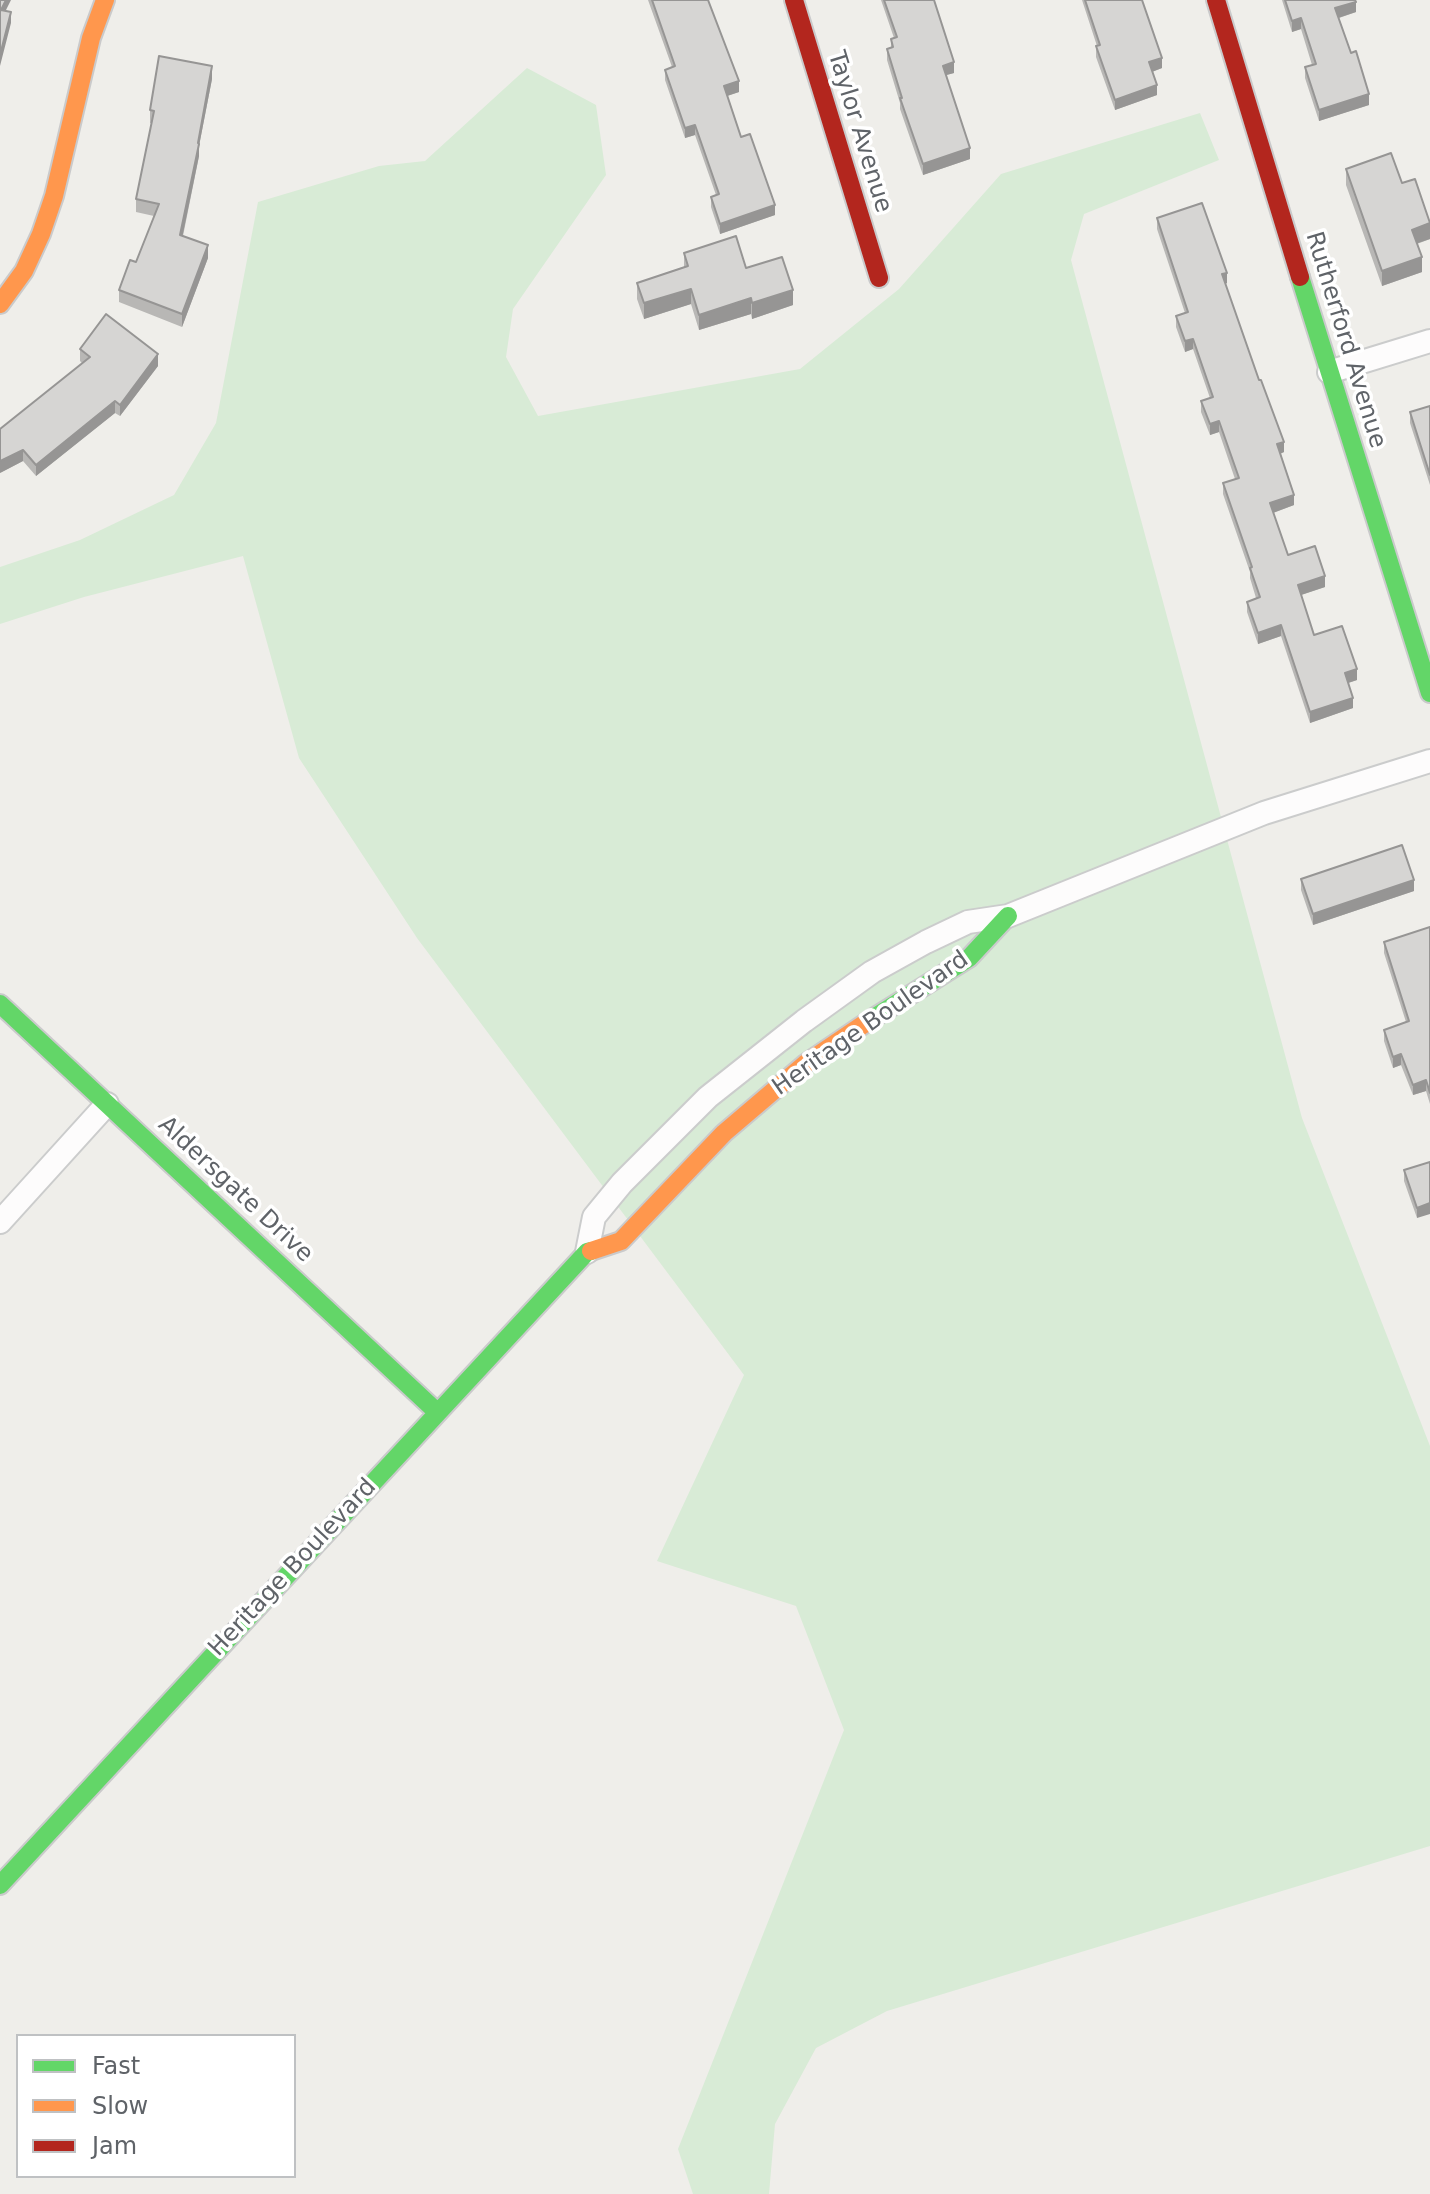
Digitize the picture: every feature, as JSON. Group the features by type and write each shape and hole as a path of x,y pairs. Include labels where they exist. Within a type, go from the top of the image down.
{"street":[{"path":"0,304 23,272 48,218 92,34 105,0"},
{"name":"Taylor Avenue","path":"794,0 879,278"},
{"name":"Rutherford Avenue","path":"1216,0 1430,693"},
{"path":"1329,372 1430,341"},
{"name":"Heritage Boulevard","path":"587,1252 594,1217 622,1183 708,1097 872,972 968,922 1008,916 1264,813 1430,761"},
{"name":"Heritage Boulevard","path":"0,1885 587,1252 621,1241 724,1133 782,1083 854,1030 969,958 1008,916"},
{"name":"Aldersgate Drive","path":"0,1004 437,1412"},
{"path":"0,1222 107,1104"}],"green space":[{"path":"527,68 596,105 606,175 513,309 506,357 538,416 800,369 899,289 1001,174 1200,113 1219,160 1084,214 1071,260 1302,1118 1430,1446 1430,1846 887,2011 816,2048 775,2124 769,2194 693,2194 678,2149 844,1730 796,1606 657,1561 744,1375 417,938 299,758 243,556 84,597 0,624 0,567 80,540 174,495 216,423 258,202 379,166 425,161"}],"building":[{"path":"0,0 6,0 1,10 11,12 0,55"},
{"path":"652,0 708,0 739,81 724,86 741,137 750,134 775,205 720,224 711,197 719,194 695,125 685,128 665,70 675,66"},
{"path":"884,0 934,0 954,62 943,66 970,148 923,164 887,49 893,47 891,39 897,37"},
{"path":"1085,0 1142,0 1162,58 1149,62 1157,85 1115,100 1096,46 1100,45"},
{"path":"1285,0 1355,0 1335,8 1351,53 1356,51 1369,94 1319,110 1305,67 1316,64 1301,18 1292,21"},
{"path":"159,56 212,66 180,235 208,245 182,314 119,290 130,260 136,262 159,204 136,199 154,111 150,110"},
{"path":"1391,153 1402,183 1415,179 1430,223 1412,230 1422,257 1382,271 1346,169"},
{"path":"1202,203 1227,273 1222,274 1284,442 1277,444 1294,495 1270,503 1288,555 1315,546 1325,576 1298,585 1314,635 1342,626 1357,669 1345,673 1353,698 1310,712 1281,625 1258,633 1247,602 1260,597 1223,483 1239,478 1219,421 1210,424 1201,401 1213,397 1193,339 1185,341 1176,316 1188,312 1157,218"},
{"path":"736,236 746,268 782,257 793,290 752,303 751,298 699,315 691,289 644,303 637,283 688,266 684,253"},
{"path":"106,314 158,354 120,405 115,401 36,465 23,450 0,461 0,429 90,357 80,349"},
{"path":"1430,406 1430,475 1410,412"},
{"path":"1402,845 1414,880 1313,914 1301,879"},
{"path":"1430,927 1430,1093 1426,1080 1413,1085 1401,1054 1393,1057 1384,1030 1409,1021 1384,942"},
{"path":"1430,1162 1430,1203 1417,1208 1404,1170"}],"traffic: fast":[{"path":"1300,277 1430,693"},
{"path":"867,1022 969,958 1008,916"},
{"path":"0,1004 437,1412"},
{"path":"0,1885 591,1251"}],"traffic: slow":[{"path":"0,304 24,271 41,234 54,196 91,38 105,0"},
{"path":"591,1251 621,1241 724,1133 805,1064 867,1022"}],"traffic: jam":[{"path":"794,0 879,278"},
{"path":"1216,0 1300,277"}]}
